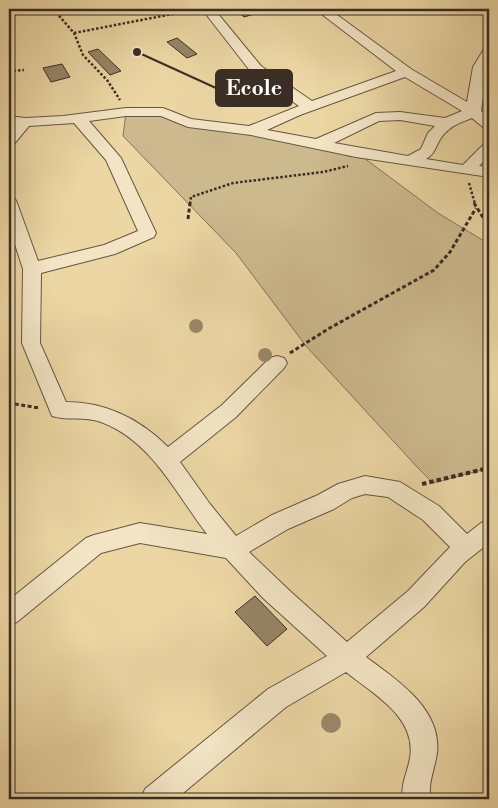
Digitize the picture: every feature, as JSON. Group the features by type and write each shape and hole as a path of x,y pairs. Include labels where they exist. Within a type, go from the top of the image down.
{"street":[{"path":"208,9 256,69 311,106"},
{"path":"321,9 364,38 406,72 473,112 489,125"},
{"path":"473,112 480,68 489,52"},
{"path":"251,131 311,106 406,72"},
{"path":"9,120 25,122 126,112 164,112 188,122 251,131 409,161 489,172"},
{"path":"409,161 427,152 436,133 446,124 473,112"},
{"path":"319,144 376,117 400,116 446,124"},
{"path":"32,269 110,250 148,233 113,158 78,118"},
{"path":"9,141 25,122"},
{"path":"467,170 489,147"},
{"path":"9,203 32,269 31,343 59,410 83,409 96,411 123,424 148,441 167,460 202,512 260,579 348,658 406,703 422,730 426,746 415,792 417,799"},
{"path":"167,460 229,411 277,363"},
{"path":"9,614 94,545 140,533 234,549 280,522 326,502 346,490 365,485 392,488 431,513 467,548"},
{"path":"155,799 277,698 348,658 416,599 457,555 489,530"}],"path":[{"path":"53,9 74,33 83,55 107,80 126,112"},
{"path":"74,33 119,27 145,19 201,9"},
{"path":"9,71 24,70"},
{"path":"188,219 191,197 208,191 233,183 322,172 352,166"},
{"path":"467,170 470,194 476,208 489,227"},
{"path":"277,363 323,330 438,267 456,246 465,222 476,208"},
{"path":"9,401 15,404 59,410"},
{"path":"392,488 433,482 489,468"}],"shaded area":[{"path":"145,111 188,123 356,152 438,213 489,244 489,468 433,483 418,468 306,346 236,253 123,136 126,112"}],"building":[{"path":"235,9 257,9 261,12 244,17"},
{"path":"177,38 197,54 187,58 167,42"},
{"path":"98,49 121,71 110,75 88,52"},
{"path":"62,64 70,77 51,82 43,68"},
{"path":"255,596 287,629 267,646 235,612"}],"place":[{"name":"Ecole","path":"137,52"}]}
